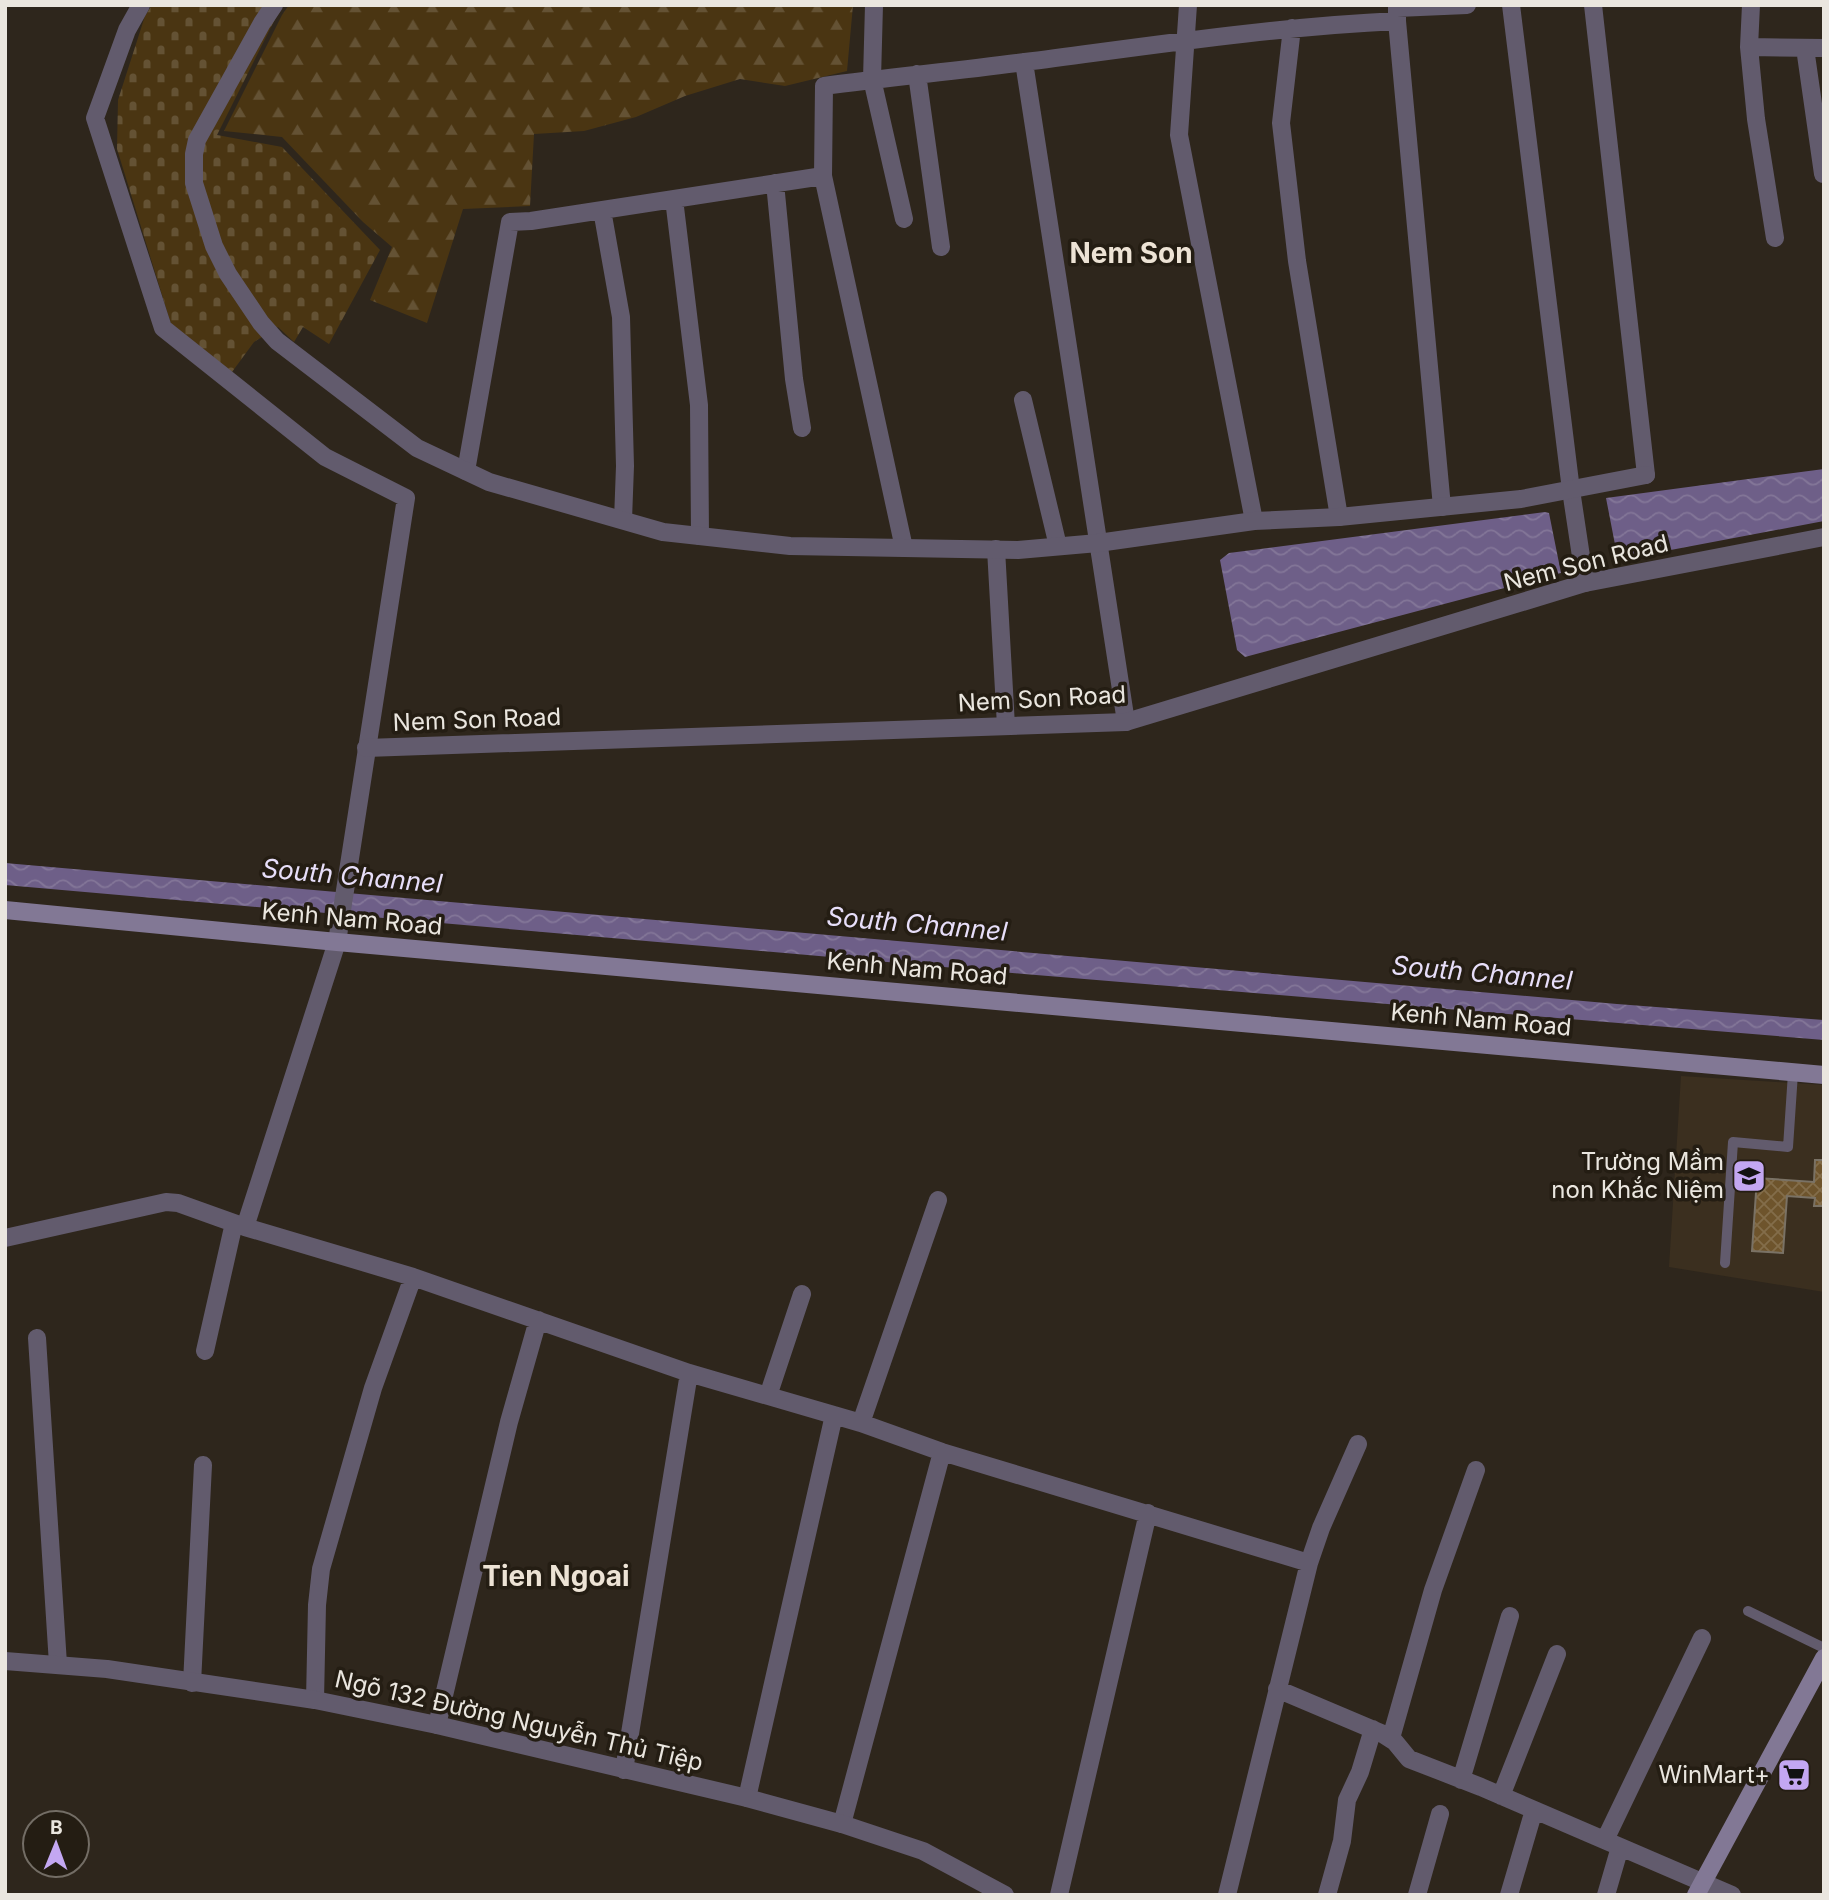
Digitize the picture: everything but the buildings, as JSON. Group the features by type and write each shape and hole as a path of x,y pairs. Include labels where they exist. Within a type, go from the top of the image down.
{"main road":[{"name":"Kenh Nam Road","path":"5,910 1824,1075"},
{"path":"1699,1888 1823,1659"}],"street":[{"path":"141,5 127,30 95,118 163,328 325,457 406,498 337,941 239,1225 205,1351"},
{"path":"274,5 196,147 194,183 214,246 244,300 278,341 417,447 489,482 663,532 790,546 996,549 1097,543 1254,521 1339,517 1521,499 1646,475 1592,5"},
{"path":"874,5 872,79 904,219"},
{"path":"1188,5 1179,135 1254,521"},
{"path":"904,548 823,176 824,86 1292,28 1397,11 1466,5"},
{"path":"1511,5 1585,583"},
{"path":"1751,5 1749,47 1756,119 1775,239"},
{"path":"1397,11 1441,507"},
{"path":"1292,28 1282,123 1297,261 1339,517"},
{"path":"1749,47 1814,48 1822,174"},
{"path":"1024,62 1126,722"},
{"path":"917,74 941,247"},
{"path":"466,471 510,222 823,176"},
{"path":"775,183 794,379 802,428"},
{"path":"674,198 699,405 700,536"},
{"path":"602,210 621,317 625,466 622,520"},
{"path":"1023,400 1058,546"},
{"name":"Nem Son Road","path":"366,748 1126,722 1585,583 1824,537"},
{"path":"996,549 1006,726"},
{"path":"860,1423 938,1199"},
{"path":"5,1238 166,1202 178,1203 239,1225 413,1277 689,1373 834,1415 942,1452 1309,1563"},
{"path":"315,1700 317,1605 321,1569 373,1388 413,1277"},
{"path":"768,1396 802,1294"},
{"path":"437,1725 509,1422 538,1320"},
{"path":"37,1338 58,1664"},
{"path":"624,1770 689,1373"},
{"path":"747,1798 834,1415"},
{"path":"1227,1895 1309,1563 1321,1528 1358,1444"},
{"path":"842,1824 942,1452"},
{"path":"192,1683 203,1465"},
{"path":"1391,1738 1433,1590 1476,1470"},
{"path":"1059,1895 1148,1513"},
{"path":"1461,1780 1510,1615"},
{"path":"1606,1895 1612,1843 1702,1638"},
{"path":"1501,1796 1557,1654"},
{"name":"Ngõ 132 Đường Nguyễn Thủ Tiệp","path":"5,1661 107,1669 315,1700 437,1725 747,1798 842,1824 923,1851 1005,1895"},
{"path":"1277,1689 1391,1738 1409,1759 1612,1843 1699,1888 1732,1895"},
{"path":"1327,1895 1342,1842 1347,1800 1360,1772 1373,1729"},
{"path":"1509,1895 1534,1810"},
{"path":"1417,1895 1440,1814"}],"lane":[{"path":"1725,1264 1733,1142 1788,1147 1793,1073"},
{"path":"1748,1611 1824,1648"}],"shaded area":[{"name":"Trường Mầm non Khắc Niệm","path":"1681,1076 1824,1085 1824,1292 1669,1267"}],"green space":[{"path":"152,5 282,5 217,135 282,147 380,250 329,344 303,327 294,342 278,327 254,342 232,372 171,324 117,149 118,100 145,16"},
{"path":"289,5 853,5 847,71 785,86 740,79 685,96 636,117 584,131 534,134 530,206 463,209 427,323 370,300 392,247 363,222 282,137 224,131"}],"water":[{"path":"1824,469 1824,521 1618,560 1606,498"},
{"path":"1549,513 1561,573 1245,657 1237,650 1220,560 1229,553"},
{"name":"South Channel","path":"5,863 1824,1020 1824,1040 1024,974 5,885"}],"place":[{"name":"Trường Mầm non Khắc Niệm","path":"1749,1176"},
{"name":"WinMart+","path":"1794,1775"}],"district":[{"name":"Nem Son","path":"1131,253"},
{"name":"Tien Ngoai","path":"556,1576"}]}
